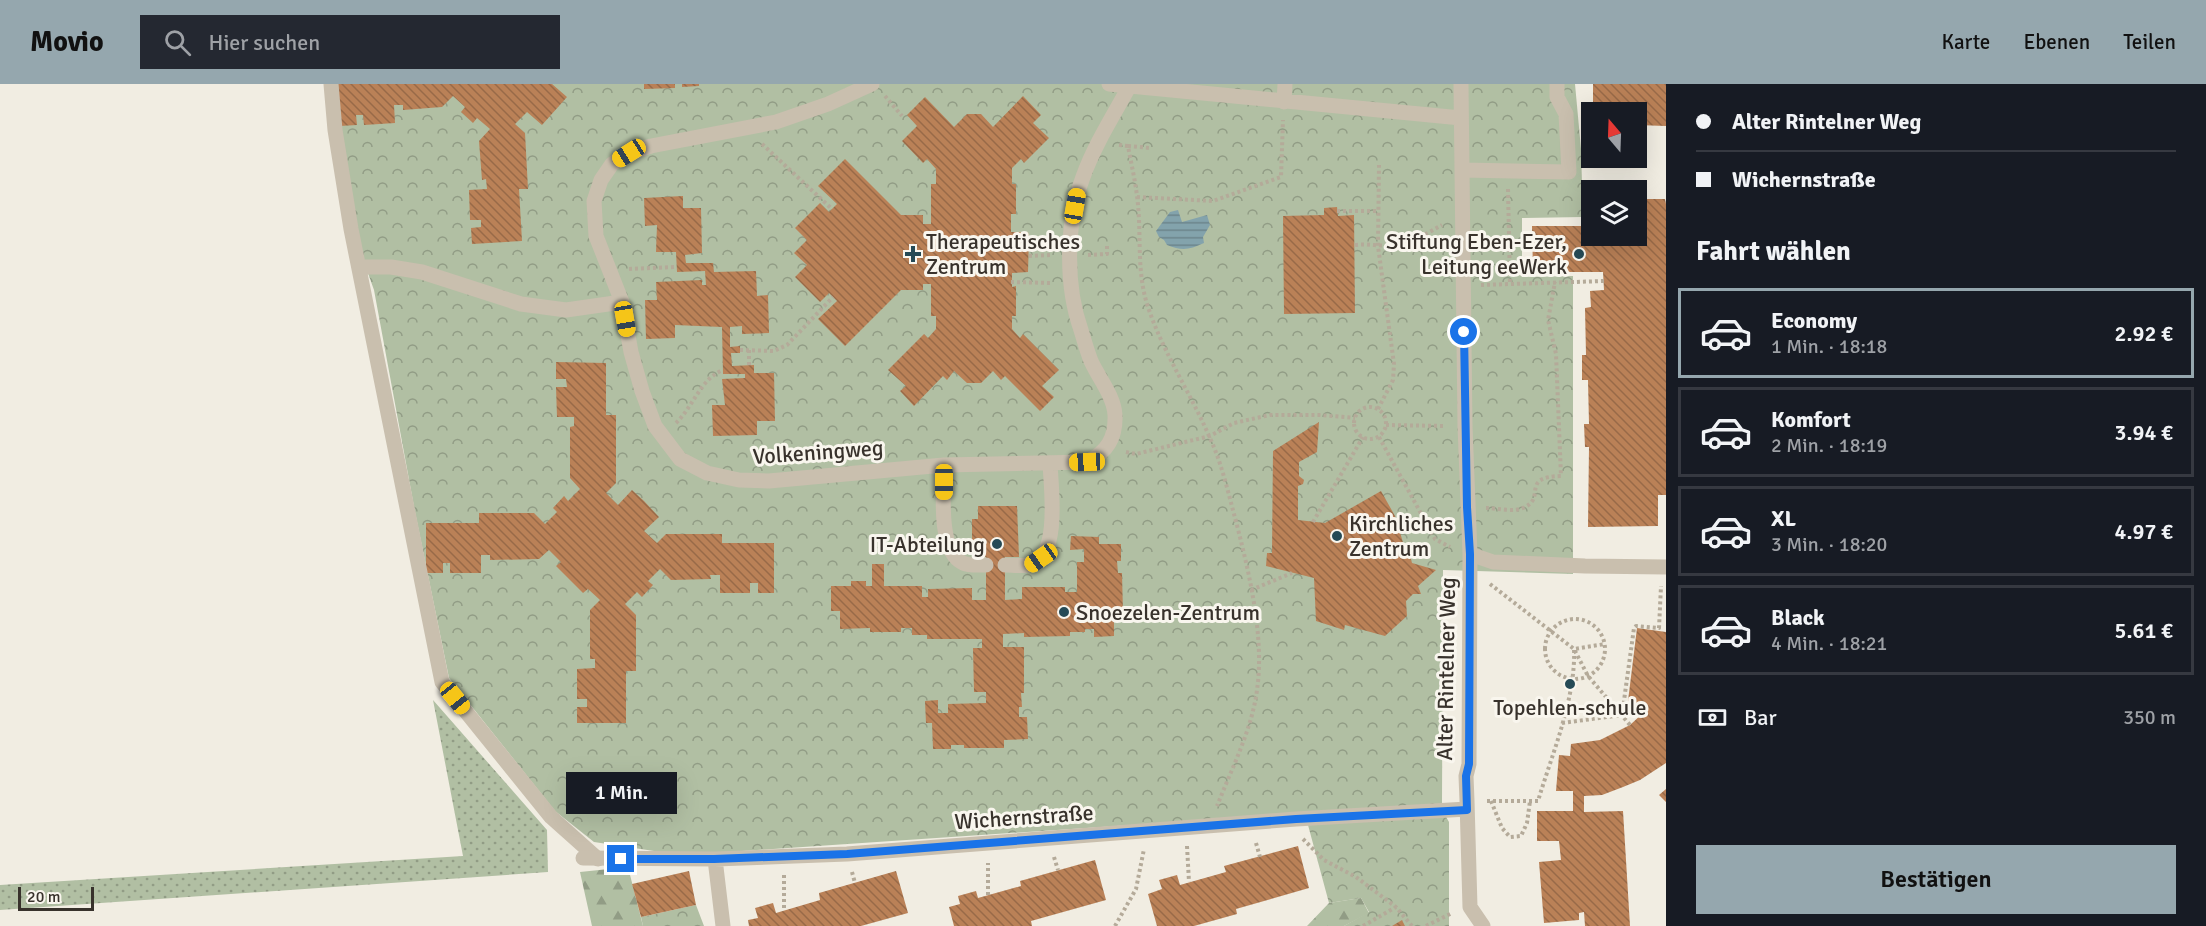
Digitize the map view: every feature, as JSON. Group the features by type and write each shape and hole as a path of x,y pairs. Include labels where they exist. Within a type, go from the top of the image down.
{"street":[{"path":"331,84 334,130 359,267 391,267 422,272 532,306 566,310 622,302"},
{"path":"1109,84 1461,118"},
{"path":"1284,102 1285,84"},
{"name":"Alter Rintelner Weg","path":"1461,84 1465,426 1470,554 1469,764 1466,776 1470,907"},
{"path":"1462,170 1569,172 1566,114 1557,97 1557,84"},
{"path":"1108,447 1114,429 1115,412 1088,353 1071,296 1072,227 1078,191 1099,141 1129,87"},
{"name":"Volkeningweg","path":"877,88 776,122 651,146 629,153 612,164 601,180 594,201 596,236 622,302 631,351 655,426 680,459 707,473 739,480 769,481 944,465 1087,462 1100,456 1108,447"},
{"name":"Wichernstraße","path":"359,267 442,681 551,817 591,859 714,859 784,856 1296,819 1467,810"},
{"path":"1005,565 1032,565 1041,558 1048,547 1052,524 1050,463"},
{"path":"944,465 945,533 950,548 956,558 964,564 986,565"},
{"path":"1470,554 1493,562 1585,567 1664,567"},
{"path":"714,859 723,926"},
{"path":"1470,907 1483,926"}],"path":[{"path":"877,88 902,116"},
{"path":"1137,197 1213,201 1281,177 1284,102"},
{"path":"754,127 757,139 832,209"},
{"path":"1099,141 1150,148"},
{"path":"1128,146 1137,197 1140,265 1148,304 1159,334 1209,436 1227,488 1251,590 1259,662 1257,689 1252,715 1210,826"},
{"path":"1378,409 1393,380 1394,364 1378,246 1379,165"},
{"path":"1508,170 1510,284"},
{"path":"1337,211 1378,211"},
{"path":"1355,245 1370,243 1378,246 1396,245 1414,240 1446,223"},
{"path":"610,270 676,267"},
{"path":"1464,285 1604,280"},
{"path":"1011,282 1071,283"},
{"path":"1467,507 1519,509 1527,507 1533,500 1536,484 1540,479 1561,476 1556,354 1548,320 1555,282"},
{"path":"740,350 774,351 787,345 833,297"},
{"path":"749,350 749,366"},
{"path":"663,436 687,413 709,378 723,370"},
{"path":"1364,408 1378,409 1384,415 1386,425 1383,434 1374,439 1363,437 1355,429 1355,418 1364,408"},
{"path":"1108,447 1136,454 1209,436 1234,423 1270,415 1355,418"},
{"path":"1386,425 1465,426"},
{"path":"1313,522 1363,437"},
{"path":"1622,715 1634,628 1636,626 1659,628 1664,567"},
{"path":"1251,590 1292,573"},
{"path":"1567,620 1586,620 1601,633 1605,644 1602,662 1596,670 1588,675 1572,679 1558,673 1546,658 1545,649 1551,631 1558,624 1567,620"},
{"path":"1551,631 1574,649 1588,675 1630,725"},
{"path":"1574,649 1605,644"},
{"path":"1506,801 1538,801 1562,723 1575,670 1574,649"},
{"path":"1562,723 1622,715"},
{"path":"1491,801 1502,828 1510,837 1521,836 1524,831 1530,801"},
{"path":"1296,819 1303,838 1324,860 1356,877 1396,907 1412,926"},
{"path":"1187,828 1189,882"},
{"path":"1115,926 1136,889 1143,859 1146,830"},
{"path":"987,895 988,842"},
{"path":"784,856 784,910"},
{"path":"1363,926 1396,907"},
{"path":"1426,926 1470,907"}],"green space":[{"path":"338,84 1575,84 1581,149 1581,217 1522,218 1522,277 1573,276 1573,574 1443,570 1442,804 654,857 654,851 594,842 555,811 449,678 415,512 374,290 359,248 342,139"},
{"path":"433,700 547,830 548,872 0,910 0,885 463,856"},
{"path":"1445,815 1449,822 1449,926 1344,926 1369,912 1361,898 1329,903 1308,825"},
{"path":"628,867 643,926 592,926 580,872"},
{"path":"1361,898 1369,913 1344,926 1307,926 1329,903"},
{"path":"696,905 704,926 643,926 641,917"}],"water":[{"path":"1178,210 1182,222 1207,215 1210,225 1203,237 1204,243 1181,249 1167,245 1159,237 1156,231 1170,212"}],"building":[{"path":"338,84 552,84 567,97 542,125 527,112 515,124 525,133 528,189 519,189 522,241 472,244 471,228 481,227 481,220 470,220 469,190 487,189 486,179 482,180 479,141 490,129 477,118 473,123 461,112 465,107 453,96 442,107 403,110 403,105 394,105 395,123 364,125 363,115 356,115 357,125 340,126"},
{"path":"644,84 675,84 675,88 644,89"},
{"path":"682,84 699,84 699,86 682,87"},
{"path":"1593,84 1666,84 1666,126 1647,125 1647,102 1593,102"},
{"name":"Therapeutisches Zentrum","path":"1023,96 1041,115 1033,123 1049,138 1024,163 1021,159 1012,168 1012,184 1016,184 1016,214 1011,214 1011,232 1028,232 1029,237 1028,272 1012,273 1012,287 1016,286 1016,316 1012,316 1012,329 1020,338 1023,334 1059,370 1042,386 1054,397 1040,411 1005,376 1001,380 993,371 981,383 967,383 954,371 947,380 943,376 914,406 900,391 906,386 888,370 924,334 928,338 936,329 936,316 931,316 931,284 923,284 923,290 901,290 845,346 818,319 837,301 829,293 820,302 795,277 807,265 794,253 807,240 795,228 820,203 829,212 837,204 818,186 845,159 901,215 923,215 923,224 931,224 931,184 936,184 936,169 927,159 923,163 902,141 917,126 907,115 925,97 954,127 967,114 981,114 993,127"},
{"path":"683,196 683,208 701,208 702,253 685,255 686,263 713,263 714,272 756,271 757,296 768,295 769,333 742,334 742,326 730,327 730,347 740,346 740,353 731,353 732,366 754,365 754,373 774,373 775,421 757,421 757,435 713,436 712,405 725,405 722,379 745,378 745,374 723,374 722,327 675,325 675,338 646,339 645,300 657,300 656,282 702,280 702,285 706,285 705,271 677,272 676,252 656,252 657,225 645,226 644,198"},
{"path":"1647,199 1665,199 1666,495 1658,495 1658,526 1588,527 1589,447 1585,447 1584,424 1589,424 1588,380 1582,380 1582,355 1586,355 1585,308 1591,307 1590,291 1604,290 1603,272 1533,272 1532,226 1581,226 1581,246 1647,246"},
{"path":"1337,207 1338,216 1354,215 1355,313 1284,314 1283,216 1324,215 1324,208"},
{"path":"556,362 606,363 606,415 616,415 616,483 606,493 618,505 632,490 644,501 659,517 644,531 657,543 666,534 722,534 722,543 774,543 774,593 758,593 758,583 750,583 750,593 720,593 720,575 710,575 711,579 671,580 660,569 648,581 653,585 642,597 637,592 625,604 636,615 636,671 626,671 626,723 577,723 577,707 587,707 587,699 577,699 577,669 595,668 595,659 590,659 590,610 600,600 588,589 583,593 556,566 561,562 549,550 539,559 490,560 490,555 481,555 481,573 450,573 450,563 443,563 443,573 426,573 426,523 479,523 479,513 534,513 545,524 557,512 553,508 564,496 568,501 580,489 570,478 570,427 574,426 574,417 557,417 556,387 567,387 566,379 556,379"},
{"name":"Kirchliches Zentrum","path":"1319,422 1317,452 1299,462 1299,476 1304,480 1303,484 1298,486 1298,520 1325,523 1381,491 1395,516 1405,549 1408,548 1412,563 1436,570 1418,586 1421,594 1413,594 1406,601 1407,616 1385,636 1345,625 1344,630 1316,621 1314,578 1266,566 1267,553 1272,553 1273,451"},
{"path":"978,506 1017,506 1019,557 1005,557 1005,600 1022,599 1022,587 1065,587 1065,592 1077,592 1077,562 1084,562 1084,549 1070,550 1071,536 1099,537 1099,544 1121,544 1121,561 1117,561 1118,573 1122,573 1123,613 1114,614 1114,636 1094,637 1094,629 1085,629 1085,632 1070,632 1070,636 1024,637 1024,633 1003,634 1003,647 1024,647 1024,693 1021,693 1022,707 1019,707 1019,717 1027,717 1028,739 1004,740 1004,748 964,748 964,745 951,745 951,749 933,749 932,723 926,723 925,701 938,700 938,713 948,713 948,704 986,703 986,692 974,692 973,648 982,648 982,639 927,639 927,635 912,635 912,628 901,628 901,632 870,632 870,628 840,629 840,611 831,611 831,586 851,586 851,581 866,581 866,586 872,586 872,564 884,564 884,586 922,586 922,597 928,597 928,589 972,588 972,600 986,600 986,557 972,557 972,519 978,519"},
{"path":"1637,628 1666,632 1666,763 1640,780 1623,787 1602,795 1584,796 1584,812 1623,811 1630,926 1585,926 1584,912 1579,913 1579,920 1544,923 1539,862 1561,860 1559,841 1537,841 1537,811 1573,811 1573,791 1556,791 1559,755 1570,756 1571,744 1600,740 1630,725 1642,714 1628,701"},
{"path":"1666,789 1666,802 1659,795"},
{"path":"1298,846 1309,888 1236,909 1237,914 1194,926 1157,926 1148,894 1162,889 1159,880 1177,875 1180,885 1226,872 1224,866"},
{"path":"1095,860 1106,900 1031,921 1032,926 954,926 949,907 960,904 958,896 976,891 978,898 1021,886 1020,881"},
{"path":"689,871 696,905 641,917 632,884"},
{"path":"896,871 908,913 861,926 749,926 748,920 758,918 755,908 773,903 776,913 820,900 819,893"},
{"path":"1402,920 1405,926 1392,926"}],"place":[{"name":"Therapeutisches Zentrum","path":"913,254"},
{"name":"Stiftung Eben-Ezer, Leitung eeWerk","path":"1579,254"},
{"name":"Kirchliches Zentrum","path":"1337,536"},
{"name":"IT-Abteilung","path":"997,544"},
{"name":"Snoezelen-Zentrum","path":"1064,612"},
{"name":"Topehlen-schule","path":"1570,684"}],"route":[{"path":"621,859 714,859 847,854 1296,819 1467,810 1470,554 1464,332"}]}
